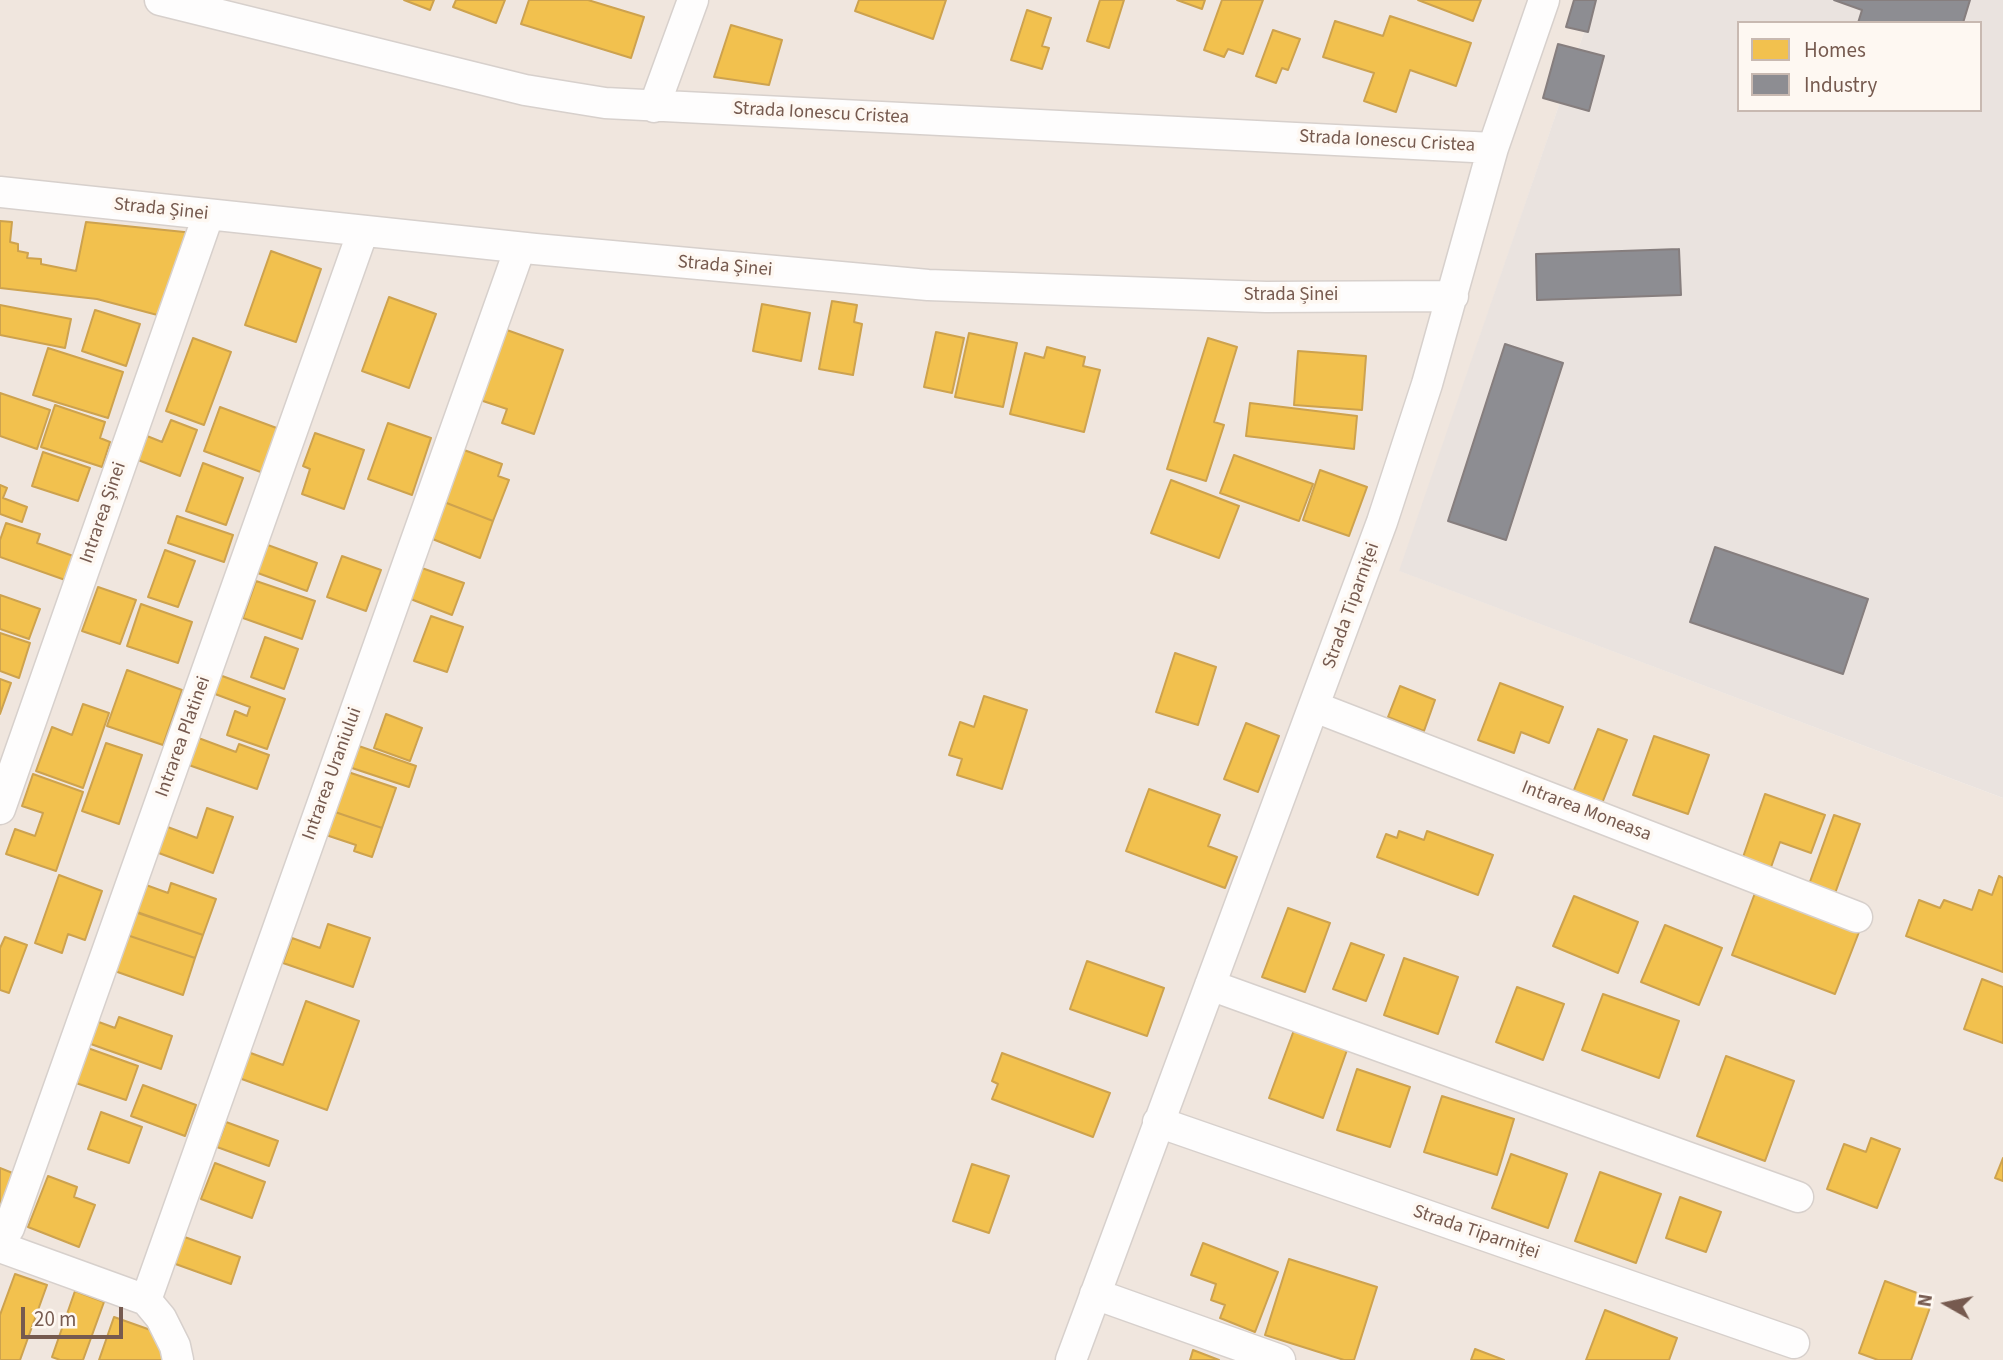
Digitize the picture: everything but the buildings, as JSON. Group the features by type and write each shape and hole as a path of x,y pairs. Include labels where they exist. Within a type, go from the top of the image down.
{"street":[{"name":"Strada Ionescu Cristea","path":"160,0 525,90 582,100 654,107 1493,148"},
{"path":"654,107 693,0"},
{"name":"Strada Tiparniței","path":"1071,1360 1382,522 1427,384 1493,148 1544,0"},
{"name":"Strada Șinei","path":"0,192 520,248 928,285 1266,296 1453,296"},
{"name":"Intrarea Șinei","path":"0,809 208,216"},
{"name":"Intrarea Platinei","path":"0,1242 14,1215 363,231"},
{"name":"Intrarea Uraniului","path":"146,1300 520,248"},
{"name":"Intrarea Moneasa","path":"1315,707 1857,918"},
{"path":"1210,985 1798,1197"},
{"name":"Strada Tiparniței","path":"1158,1122 1794,1343"},
{"path":"0,1247 146,1300 162,1318 175,1346 178,1360"},
{"path":"1096,1294 1280,1360"}],"shaded area":[{"path":"0,0 1595,0 1400,571 2003,798 2003,1360 0,1360"},
{"path":"1595,0 2003,0 2003,798 1399,571"}]}
